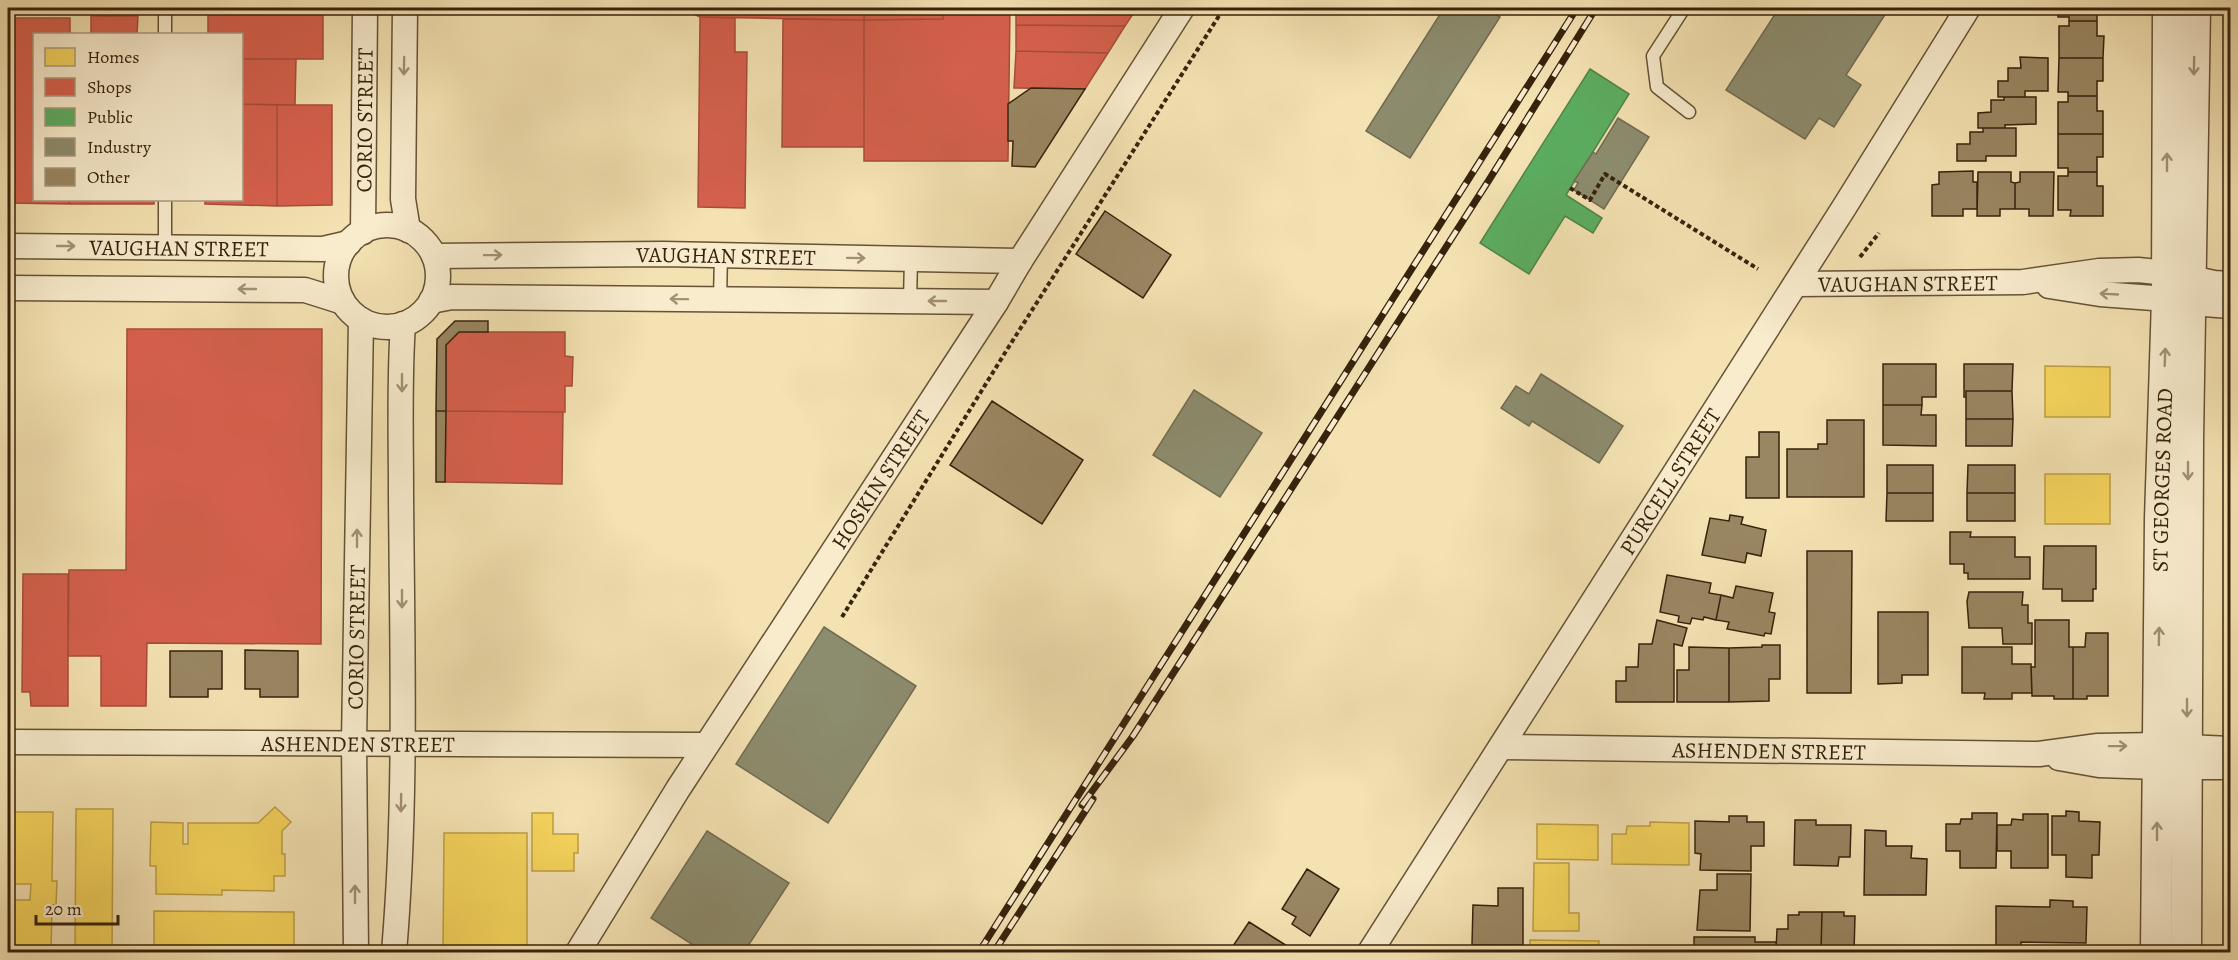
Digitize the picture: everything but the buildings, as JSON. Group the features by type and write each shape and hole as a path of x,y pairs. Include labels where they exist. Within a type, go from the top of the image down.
{"street":[{"name":"CORIO STREET","path":"356,237 364,8"},
{"name":"CORIO STREET","path":"405,8 403,199 408,230"},
{"name":"HOSKIN STREET","path":"578,952 706,745 996,302 1182,8"},
{"name":"PURCELL STREET","path":"1370,952 1796,284 1968,8"},
{"name":"ST GEORGES ROAD","path":"2168,8 2179,288"},
{"name":"ST GEORGES ROAD","path":"2186,952 2172,884 2173,589 2179,288 2195,8"},
{"path":"393,225 408,230 428,245 434,256 438,279 431,301 414,319 389,327 375,326 362,320 343,302 338,290 337,265 356,237 377,226 393,225"},
{"name":"VAUGHAN STREET","path":"8,246 323,249 356,237"},
{"name":"VAUGHAN STREET","path":"434,256 721,255 1020,261"},
{"name":"VAUGHAN STREET","path":"1796,284 2023,282 2100,294 2214,283 2230,284"},
{"name":"VAUGHAN STREET","path":"8,288 305,290 343,302"},
{"name":"VAUGHAN STREET","path":"2179,288 2230,306"},
{"name":"VAUGHAN STREET","path":"431,301 452,297 996,302"},
{"name":"CORIO STREET","path":"356,952 354,743 362,320"},
{"name":"CORIO STREET","path":"394,952 399,899 403,744 401,461 403,324"},
{"name":"ASHENDEN STREET","path":"8,742 706,745"},
{"name":"ASHENDEN STREET","path":"1501,747 2039,754 2099,765 2230,749"},
{"name":"ASHENDEN STREET","path":"2172,757 2230,767"},
{"name":"ST GEORGES ROAD","path":"2156,952 2172,884"},
{"path":"2156,952 2175,952"}],"lane":[{"path":"165,8 165,33"},
{"path":"1684,8 1653,56 1657,87 1689,112"},
{"path":"165,201 165,247"},
{"path":"720,299 721,255"},
{"path":"910,301 911,259"}],"path":[{"path":"842,617 1008,348 1224,8"},
{"path":"1570,188 1590,200 1605,174 1758,269"}],"railway":[{"path":"979,952 1577,8"},
{"path":"1082,805 1133,736 1489,180 1596,8"},
{"path":"994,952 1093,799"}]}
